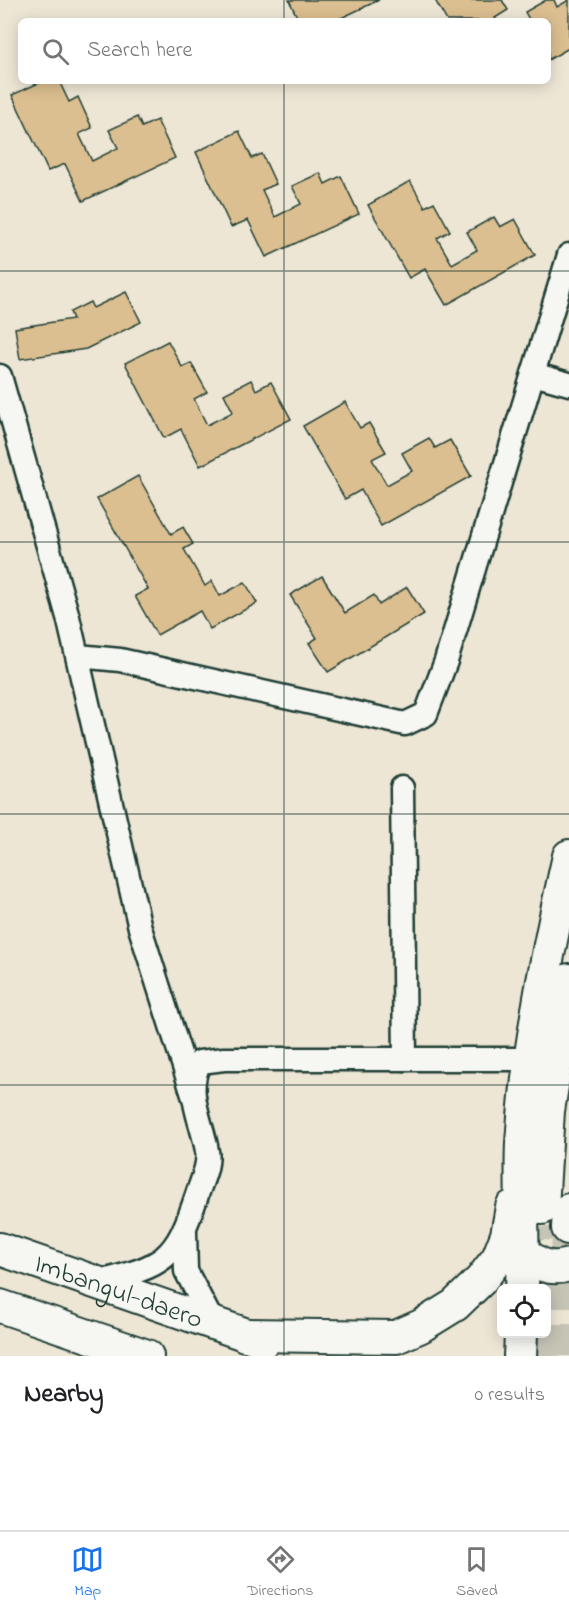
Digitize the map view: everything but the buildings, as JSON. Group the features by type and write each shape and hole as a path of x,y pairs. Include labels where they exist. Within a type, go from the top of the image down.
{"main road":[{"path":"245,1335 396,1336 421,1326 455,1305 481,1280 498,1258 507,1235 522,1144 531,1059 554,925 569,856"},
{"path":"559,1222 548,1111 569,980"},
{"path":"522,1144 524,1253 522,1284"},
{"name":"Imbangul-daero","path":"0,1249 307,1356"},
{"path":"524,1253 536,1263 557,1269 569,1265"},
{"name":"Imbangul-daero","path":"0,1306 147,1356"},
{"path":"520,1356 521,1338"}],"street":[{"path":"78,656 120,660 405,724 426,714 446,661 569,255"},
{"path":"533,374 569,384"},
{"path":"0,376 78,656 140,928 193,1095 208,1158 185,1232 173,1251 156,1265 99,1282"},
{"path":"402,789 405,1059"},
{"path":"193,1095 193,1077 200,1062 224,1059 531,1059"},
{"path":"185,1232 186,1271 213,1323"}],"tunnel":[{"path":"539,1284 540,1227"},
{"path":"565,1356 568,1228"},
{"path":"537,1356 538,1338"}]}
